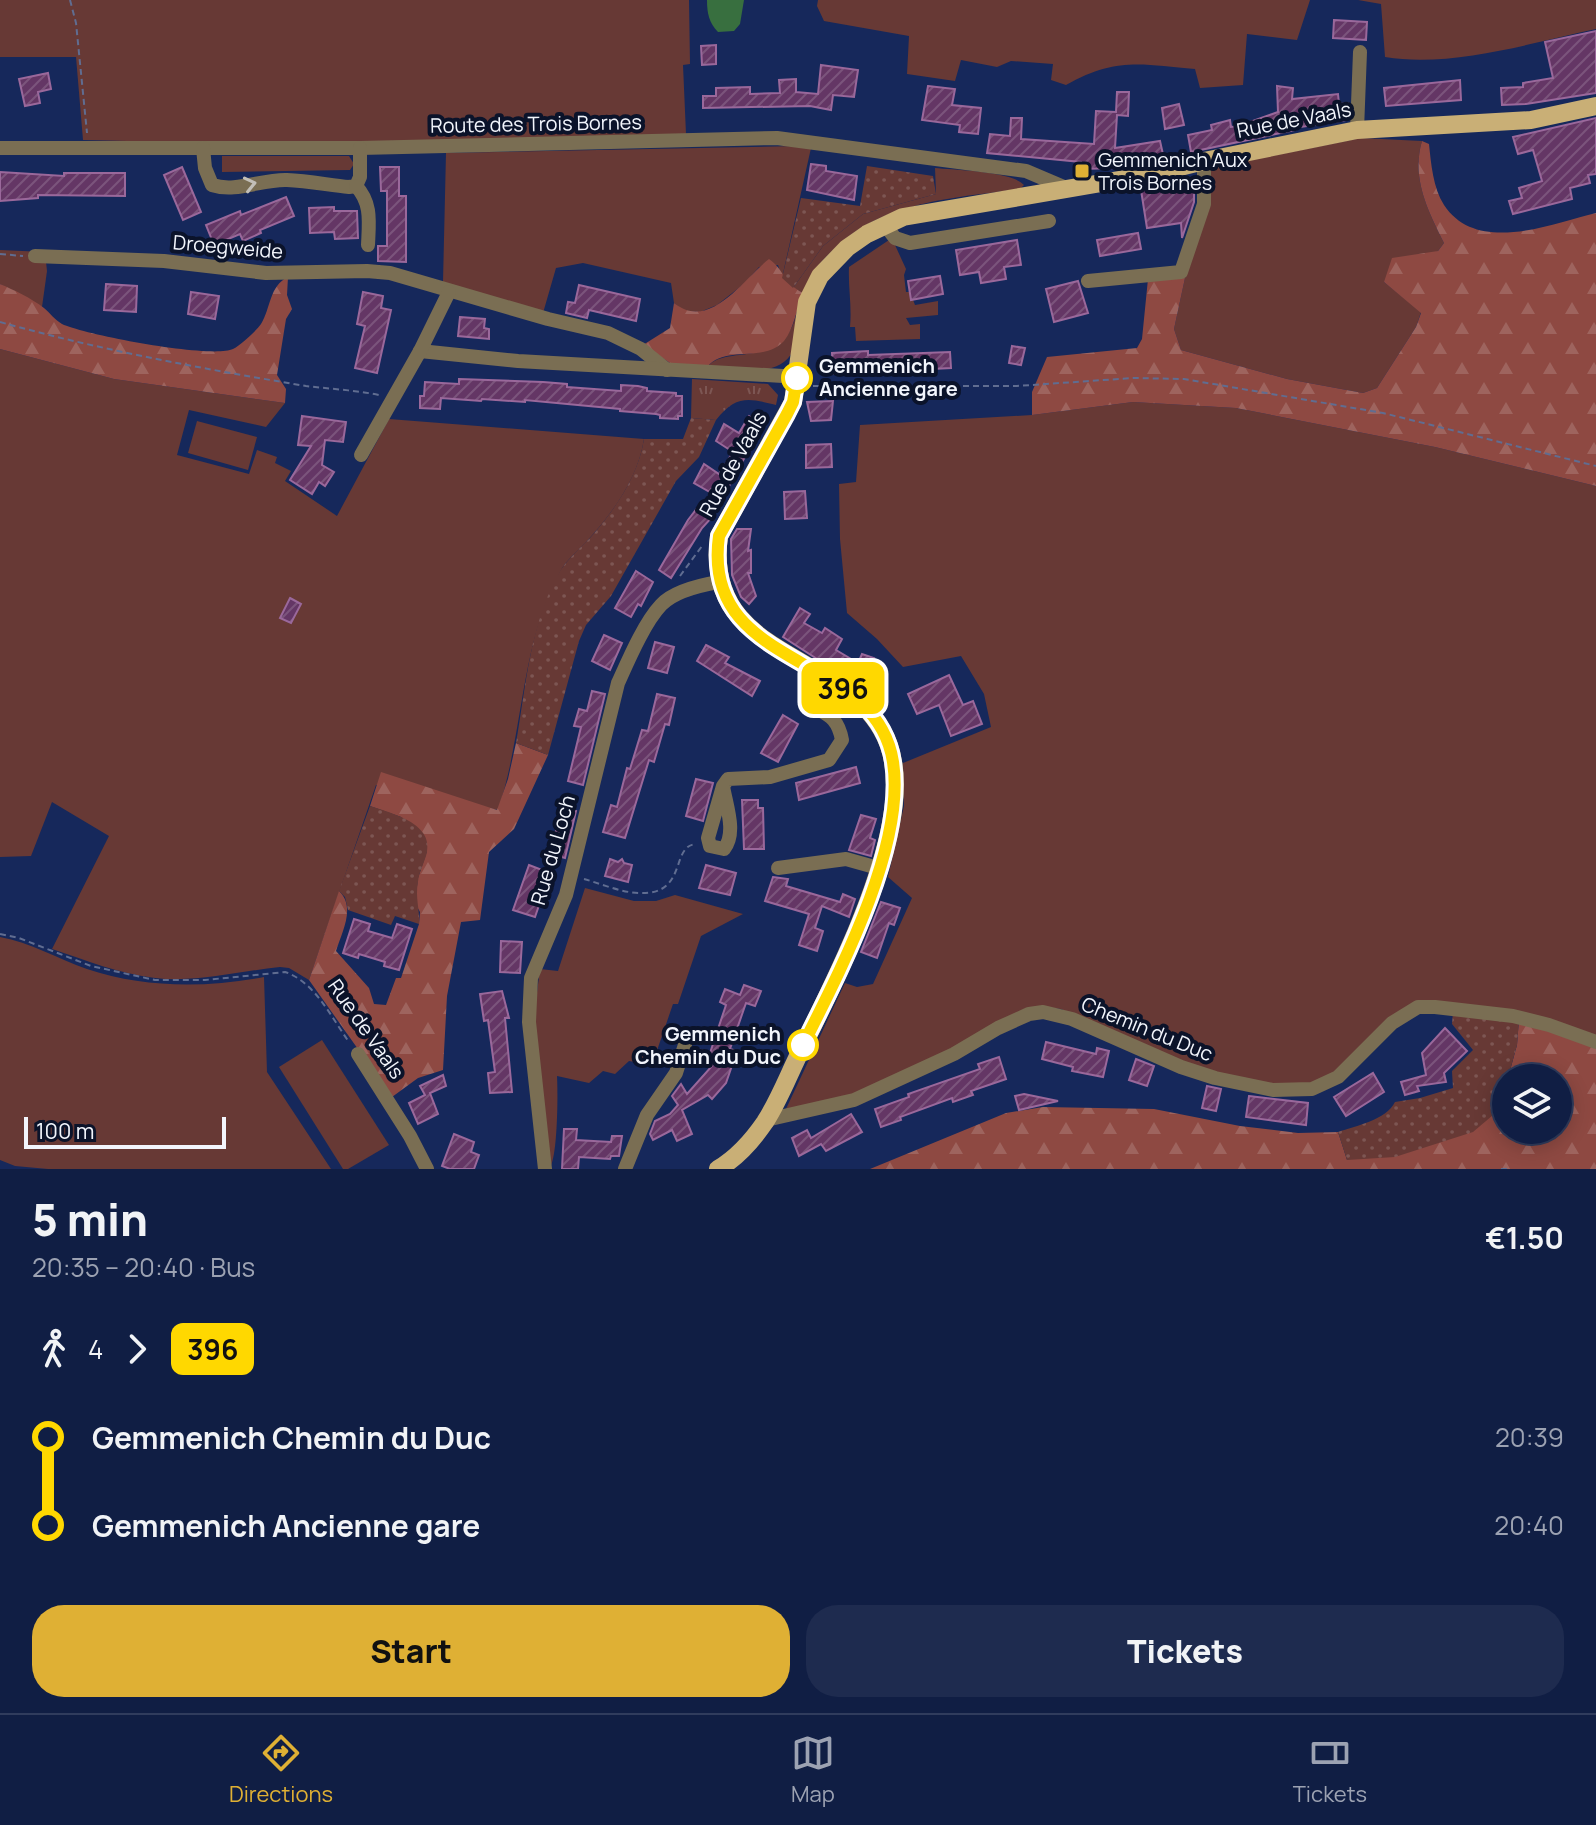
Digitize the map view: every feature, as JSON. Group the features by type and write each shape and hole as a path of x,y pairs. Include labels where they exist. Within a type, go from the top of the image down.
{"main road":[{"name":"Rue de Vaals","path":"718,1169 743,1151 766,1120 832,986 878,868 894,804 893,761 888,742 871,714 856,698 745,626 719,582 719,536 793,402 807,302 820,276 847,248 903,217 1148,175 1357,130 1531,120 1596,106"}],"street":[{"path":"1357,130 1360,52"},
{"name":"Route des Trois Bornes","path":"0,148 360,148 777,138 1026,171 1067,189"},
{"path":"203,148 205,168 212,185 223,188 287,180 356,186"},
{"path":"356,186 360,177 360,148"},
{"path":"1088,281 1181,272 1204,204 1204,161"},
{"path":"356,186 364,194 369,207 368,245"},
{"path":"940,210 946,237"},
{"path":"885,225 895,238 910,243 1049,221"},
{"name":"Droegweide","path":"35,256 164,261 266,273 390,273 449,292 608,333 641,349 667,370"},
{"path":"361,455 420,351 449,292"},
{"path":"420,351 518,361 783,376 796,381"},
{"name":"Rue du Loch","path":"545,1169 529,1022 531,978 566,895 614,697 632,653 662,604 695,586 719,582"},
{"path":"723,786 731,833 729,843 724,849 718,849 707,843 723,786 732,777 770,777 829,760 842,740 840,728 831,716 808,702 805,696 816,672"},
{"path":"778,868 846,859 878,868"},
{"name":"Chemin du Duc","path":"766,1120 854,1100 954,1054 998,1028 1029,1014 1043,1012 1072,1019 1181,1067 1215,1078 1273,1090 1312,1089 1338,1077 1392,1023 1418,1007 1513,1016 1596,1042"},
{"path":"625,1169 647,1115 676,1073 688,1035"},
{"name":"Rue de Vaals","path":"358,1054 404,1126 427,1169"}],"path":[{"path":"70,0 85,95 88,146"},
{"path":"0,254 35,256"},
{"path":"0,322 180,363 308,386 373,394 391,400"},
{"path":"796,381 816,387 1017,386 1133,378 1184,379 1383,413 1596,466"},
{"path":"679,578 696,551 711,538 719,536"},
{"path":"571,875 644,894 668,885 674,879 683,850 690,844 707,843"},
{"name":"Rue de Vaals","path":"0,934 19,938 91,966 155,980 205,980 285,972 297,976 309,986 358,1054"},
{"path":"1501,1169 1509,1169"}],"green space":[{"path":"0,0 689,0 690,64 683,65 686,134 384,142 83,140 76,57 0,57"},
{"path":"818,0 1310,0 1297,40 1247,34 1243,85 1200,88 1195,69 1143,64 1099,70 1066,85 1051,80 1053,64 1011,61 997,67 961,60 955,81 907,74 909,36 824,21 817,6"},
{"path":"1358,0 1596,0 1596,29 1464,57 1410,60 1385,57 1381,4"},
{"path":"1361,138 1422,141 1420,181 1427,206 1444,243 1438,251 1384,282 1421,312 1416,327 1377,388 1363,393 1287,379 1181,350 1174,329 1185,278 1208,204 1211,168"},
{"path":"1422,141 1429,144 1435,183 1444,205 1458,220 1475,229 1516,232 1596,213 1596,486 1435,447 1236,408 1133,402 1032,415 1032,392 1047,357 1137,348 1142,339 1148,279 1185,278 1174,329 1181,350 1287,379 1363,393 1377,388 1416,327 1421,313 1384,282 1392,258 1438,251 1444,243 1427,206 1420,181"},
{"path":"811,148 782,278 778,265 759,267 745,283 717,305 700,312 684,311 674,303 671,283 583,263 556,268 543,313 443,282 446,153"},
{"path":"222,156 349,156 354,164 350,170 222,172"},
{"path":"867,166 933,176 936,194 863,214 823,246 793,288 782,278 801,198 860,206"},
{"path":"935,168 996,174 1018,180 1024,185 1020,189 921,204 897,211 853,233 816,270 807,292 793,351 786,360 767,369 707,367 723,358 755,353 777,344 790,331 803,294 793,288 823,246 863,214 936,194"},
{"path":"889,240 895,245 906,269 906,292 910,292 915,305 938,301 938,315 906,318 910,325 920,324 920,339 856,341 855,327 850,327 849,267"},
{"path":"0,250 45,252 47,271 42,307 0,284"},
{"path":"769,259 803,293 790,330 776,348 724,357 707,367 673,365 643,345 670,328 674,303 687,310 700,311 713,307"},
{"path":"288,277 287,295 292,309 286,319 277,375 286,389 285,403 114,379 0,349 0,284 34,301 57,321 75,329 148,344 221,351 233,349 256,330 277,286"},
{"path":"0,349 114,379 285,403 266,427 189,410 177,455 249,474 257,450 277,457 275,463 291,471 285,481 337,516 389,419 644,439 624,493 598,529 569,559 547,600 530,659 513,751 498,810 376,785 309,980 289,968 280,967 202,978 155,978 116,970 52,949 109,836 52,802 31,856 0,857"},
{"path":"692,379 768,384 778,395 776,405 743,400 730,406 716,420 691,418"},
{"path":"1133,402 1236,408 1435,447 1596,486 1596,1039 1415,1003 1335,1074 1311,1085 1274,1085 1181,1064 1061,1009 1043,1007 852,1096 785,1111 845,983 857,987 873,984 912,898 888,877 904,806 903,763 991,727 984,694 961,656 903,667 847,613 840,539 839,484 856,482 860,425 1032,415"},
{"path":"691,418 716,420 699,457 676,481 611,596 586,625 548,755 516,743 536,633 560,571 616,505 631,480 644,439 683,439"},
{"path":"197,421 257,437 248,470 188,453"},
{"path":"516,743 548,755 514,829 489,852 480,920 461,922 447,996 443,1070 418,1078 392,1097 309,980 339,891 347,904 347,912 336,951 369,988 374,1004 386,1005 396,978 401,978 419,924 420,912 415,903 418,878 427,851 401,817 370,806 381,772 497,810"},
{"path":"370,806 409,821 424,834 427,852 417,888 419,924 395,916 391,925 348,910 345,897 339,891"},
{"path":"585,888 634,901 656,901 675,895 743,914 701,936 678,1004 673,1004 652,1065 629,1061 615,1074 603,1071 589,1083 557,1076 556,1140 549,1169 534,1016 540,969 558,971"},
{"path":"0,937 87,969 130,980 197,984 264,977 267,1072 331,1169 48,1169 15,1166 0,1160"},
{"path":"1453,1011 1519,1019 1512,1064 1492,1064 1492,1116 1473,1132 1395,1157 1347,1160 1338,1132 1378,1118 1395,1102 1453,1088 1452,1071 1473,1050 1452,1024"},
{"path":"1519,1019 1596,1044 1596,1169 870,1169 1006,1113 1043,1107 1154,1109 1240,1126 1298,1133 1338,1132 1347,1160 1492,1112 1492,1144 1572,1144 1572,1064 1512,1064"},
{"path":"322,1040 389,1145 348,1169 343,1169 279,1067"}],"shaded area":[{"path":"707,0 744,0 740,24 734,31 718,32 715,29 709,18"}],"building":[{"path":"1334,20 1367,22 1366,40 1333,38"},
{"path":"1596,31 1596,93 1502,105 1501,88 1523,87 1523,83 1553,78 1545,42"},
{"path":"716,45 716,64 702,65 701,46"},
{"path":"821,65 858,70 854,97 833,95 831,110 810,106 703,108 703,96 716,96 716,88 750,87 750,94 780,93 779,80 796,79 796,92 818,94"},
{"path":"48,73 51,89 38,92 40,103 25,106 19,79"},
{"path":"1460,80 1461,100 1386,106 1384,88"},
{"path":"928,86 955,89 952,105 981,108 978,134 959,132 960,125 922,120"},
{"path":"1277,86 1293,88 1292,99 1338,94 1339,104 1348,103 1347,120 1294,128 1191,152 1188,135 1212,130 1211,125 1230,120 1231,127 1250,125 1250,122 1278,112"},
{"path":"1117,92 1129,92 1128,116 1117,115 1115,148 1160,141 1164,159 1119,168 1081,169 1081,162 987,153 990,134 1010,136 1011,118 1022,118 1021,139 1094,144 1096,111 1116,112"},
{"path":"1179,104 1184,125 1165,129 1162,108"},
{"path":"1596,118 1596,174 1588,175 1590,183 1570,188 1572,199 1513,214 1509,201 1522,198 1519,188 1542,181 1533,150 1518,154 1513,137"},
{"path":"811,164 826,166 826,171 857,176 854,200 807,190"},
{"path":"182,167 201,212 183,220 164,175"},
{"path":"380,167 399,167 399,196 406,196 406,262 378,261 378,246 387,246 387,191 381,191"},
{"path":"0,172 64,176 64,173 125,173 125,196 38,195 38,198 0,201"},
{"path":"1194,181 1194,202 1182,238 1181,223 1147,228 1141,190"},
{"path":"286,197 294,216 243,241 240,234 214,245 206,225"},
{"path":"334,207 334,211 357,211 358,238 335,239 334,232 310,233 309,208"},
{"path":"1138,233 1141,249 1100,256 1097,240"},
{"path":"1017,240 1021,265 1004,267 1006,279 981,283 979,272 960,275 956,250"},
{"path":"940,276 943,294 911,300 908,281"},
{"path":"1078,281 1088,313 1054,322 1046,289"},
{"path":"106,284 137,286 136,312 104,310"},
{"path":"579,285 640,299 636,321 589,310 587,318 566,313 568,302 575,303"},
{"path":"191,292 219,296 215,319 188,314"},
{"path":"363,292 383,296 381,308 391,310 377,373 355,368 365,326 357,324"},
{"path":"460,317 485,319 484,328 489,329 489,339 458,336"},
{"path":"1012,346 1025,348 1021,365 1009,363"},
{"path":"868,351 868,355 950,352 951,368 833,374 832,353"},
{"path":"459,379 543,382 621,391 621,385 638,386 647,388 647,391 682,396 682,416 678,419 660,418 656,414 620,409 525,400 441,398 440,409 420,408 425,382 459,384"},
{"path":"833,401 831,420 811,421 807,402"},
{"path":"302,416 346,422 343,442 325,440 322,465 334,472 325,486 319,482 312,494 290,480 311,446 298,445"},
{"path":"749,416 763,424 722,499 694,483 704,464 719,474 733,452 716,441 724,424 739,433"},
{"path":"831,444 832,467 806,468 806,445"},
{"path":"805,491 807,518 785,519 784,492"},
{"path":"698,507 713,516 671,578 659,570"},
{"path":"737,529 751,529 748,551 751,550 751,573 748,573 756,596 749,604 741,597 732,575 731,539"},
{"path":"636,571 653,582 641,606 638,604 631,617 615,608"},
{"path":"290,598 301,604 291,623 280,618"},
{"path":"800,608 810,614 804,623 822,633 825,628 842,639 836,650 858,663 862,654 874,658 872,663 875,665 870,674 878,679 870,693 783,637"},
{"path":"604,635 622,643 610,670 592,661"},
{"path":"655,642 674,647 667,673 648,668"},
{"path":"706,645 729,657 725,663 760,681 752,696 697,661"},
{"path":"949,675 963,705 973,701 982,724 951,736 939,705 917,714 908,694"},
{"path":"592,691 605,694 583,785 568,781 581,727 574,726 579,709 587,711"},
{"path":"657,694 675,698 669,725 665,724 654,762 649,760 625,838 603,832 611,805 617,807 627,768 630,769 642,730 648,731"},
{"path":"783,715 798,724 778,762 761,753"},
{"path":"856,767 860,783 799,800 796,783"},
{"path":"696,779 713,783 703,821 686,816"},
{"path":"742,800 758,800 758,808 763,808 764,849 744,849"},
{"path":"561,807 576,811 565,858 551,854"},
{"path":"861,815 876,819 870,838 875,840 871,856 849,850"},
{"path":"610,859 618,862 622,859 624,863 632,865 628,882 605,876"},
{"path":"529,865 550,873 535,917 513,910"},
{"path":"706,865 736,873 730,895 699,888"},
{"path":"773,877 788,879 786,886 840,902 843,894 855,899 849,917 822,906 815,928 823,931 817,951 799,945 809,914 765,901"},
{"path":"881,902 900,908 894,925 889,923 877,958 861,952"},
{"path":"354,919 370,924 368,931 392,938 397,924 412,929 399,970 359,954 358,958 343,953"},
{"path":"501,941 522,942 520,973 500,972"},
{"path":"744,985 761,991 755,1006 746,1003 730,1049 737,1051 726,1083 712,1099 708,1095 682,1110 692,1134 677,1141 672,1130 653,1140 650,1134 655,1121 670,1114 678,1105 672,1096 681,1084 687,1094 712,1066 691,1059 694,1048 710,1053 726,1005 720,1002 725,989 740,995"},
{"path":"502,991 509,1018 505,1018 512,1092 490,1093 488,1073 495,1072 488,1020 484,1021 480,994"},
{"path":"1445,1028 1467,1051 1444,1073 1446,1082 1417,1086 1419,1091 1405,1095 1401,1082 1426,1075 1422,1053"},
{"path":"1046,1042 1096,1054 1097,1048 1109,1051 1103,1077 1072,1071 1073,1067 1042,1059"},
{"path":"999,1057 1006,1079 971,1091 973,1095 953,1102 952,1098 881,1127 875,1109 980,1069 978,1064"},
{"path":"1136,1059 1154,1066 1147,1086 1129,1080"},
{"path":"1373,1073 1384,1092 1346,1116 1334,1097"},
{"path":"443,1075 446,1086 430,1093 438,1114 418,1124 409,1103 425,1095 420,1086"},
{"path":"1207,1086 1221,1089 1216,1111 1202,1108"},
{"path":"1024,1094 1058,1101 1019,1110 1015,1096"},
{"path":"1249,1096 1308,1103 1306,1125 1246,1117"},
{"path":"851,1114 862,1132 826,1151 821,1144 799,1156 792,1138 807,1130 811,1138"},
{"path":"564,1129 577,1129 576,1140 611,1142 612,1136 622,1136 619,1156 611,1156 610,1159 579,1157 578,1169 562,1169"},
{"path":"454,1134 474,1142 471,1152 479,1155 474,1169 442,1166"}],"bus line":[{"name":"396","path":"797,378 793,402 719,536 719,582 725,597 745,626 841,687 871,714 888,742 895,784 886,839 862,915 803,1045"}],"place":[{"name":"Gemmenich Aux Trois Bornes","path":"1082,171"},
{"name":"Gemmenich Ancienne gare","path":"797,378"},
{"name":"Gemmenich Chemin du Duc","path":"803,1045"}]}
